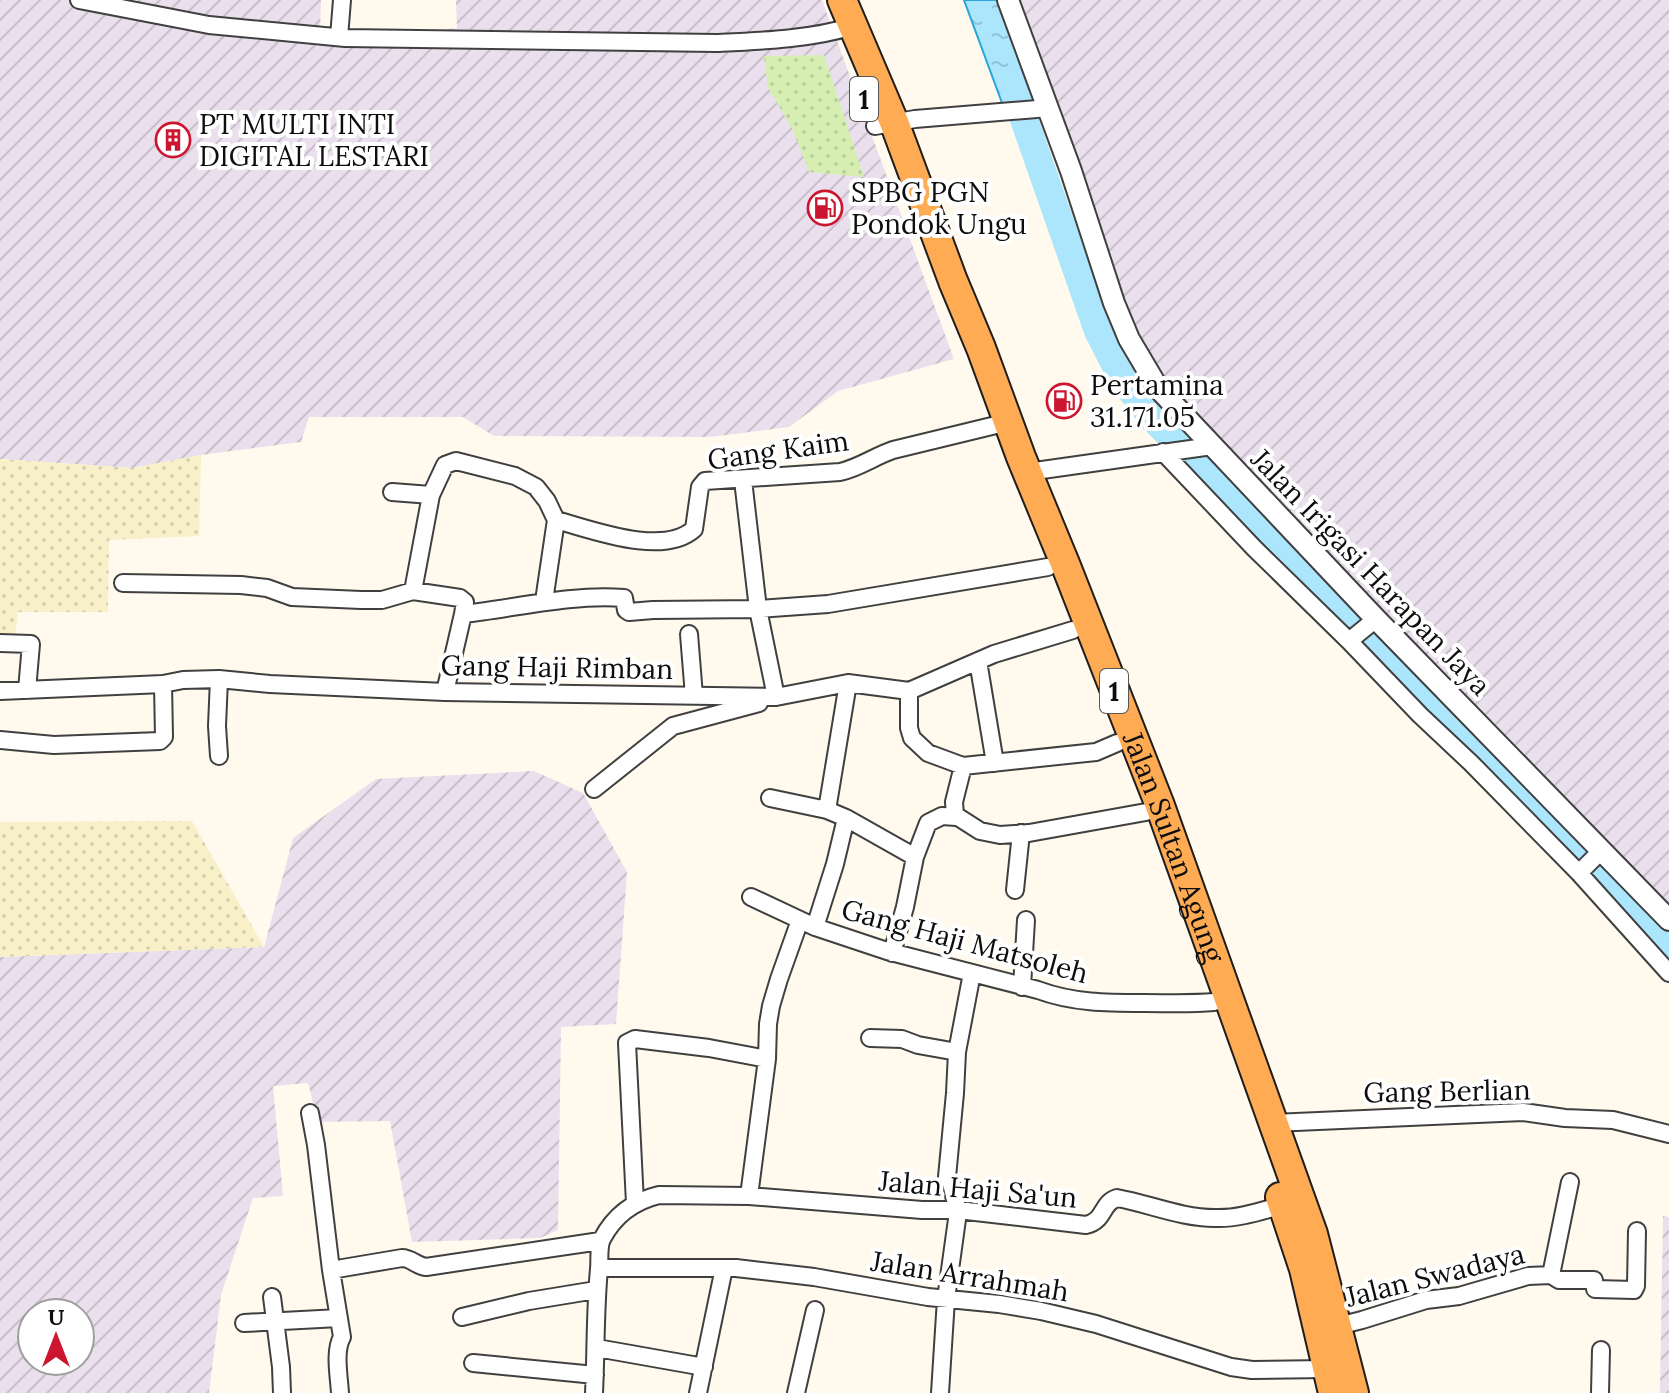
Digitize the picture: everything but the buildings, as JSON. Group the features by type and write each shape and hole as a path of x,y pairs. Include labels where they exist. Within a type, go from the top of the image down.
{"highway":[{"name":"Jalan Sultan Agung","path":"825,0 846,29 885,124 928,251 1002,424 1028,472 1117,743 1146,812 1242,1075 1304,1269 1330,1381"},
{"name":"Jalan Sultan Agung","path":"842,0 846,29"},
{"name":"Jalan Sultan Agung","path":"1002,424 1048,567 1159,803 1313,1234 1354,1393"}],"street":[{"path":"79,0 209,25 339,37 717,43 846,29"},
{"path":"339,37 342,0"},
{"name":"Jalan Irigasi Harapan Jaya","path":"1008,0 1049,108 1114,303 1129,339 1158,388 1361,631 1669,920"},
{"path":"885,124 1049,108"},
{"name":"Gang Kaim","path":"556,520 627,538 655,542 673,540 694,529 703,482 840,472 893,450 1002,424"},
{"path":"1028,472 1206,447"},
{"path":"1171,452 1254,548 1361,631 1582,871 1669,973"},
{"path":"413,591 431,495 445,465 456,461 525,480 536,487 547,501 556,520 544,601"},
{"path":"594,789 673,726 776,697 758,609 743,480"},
{"path":"392,492 431,495"},
{"path":"463,614 544,601 622,597 629,612 828,604 1048,567"},
{"path":"123,583 241,585 267,588 292,597 382,600 413,591 460,598 465,602 445,692"},
{"path":"689,634 694,696"},
{"path":"1083,642 994,654 909,691 912,738 934,756 963,766 1096,752 1117,743"},
{"path":"0,643 31,644 27,690"},
{"path":"978,661 995,763"},
{"path":"219,679 219,756"},
{"name":"Gang Haji Rimban","path":"0,691 219,679 445,692 776,697 848,683 909,691"},
{"path":"827,810 848,683"},
{"path":"0,740 54,745 160,741 164,737 163,684"},
{"path":"956,817 954,802 963,766"},
{"path":"770,798 827,810 915,857"},
{"path":"892,953 915,857 928,823 942,816 956,817 988,833 1021,833 1146,812"},
{"path":"749,1196 771,1006 782,968 808,924 835,864 846,818"},
{"path":"1015,890 1021,833"},
{"path":"1582,871 1599,853"},
{"name":"Gang Haji Matsoleh","path":"751,897 808,924 892,953 1070,1000 1103,1003 1214,1002"},
{"path":"1022,987 1026,920"},
{"path":"940,1393 946,1299 958,1210 947,1177 957,1052 972,973"},
{"path":"870,1038 902,1039 957,1052"},
{"path":"594,1393 600,1241 617,1218 635,1203 627,1043 635,1039 678,1043 767,1059"},
{"name":"Gang Berlian","path":"1273,1123 1523,1112 1613,1120 1669,1134"},
{"path":"310,1113 342,1337 338,1350 340,1393"},
{"path":"1551,1275 1570,1182"},
{"name":"Jalan Haji Sa'un","path":"635,1203 659,1195 749,1196 922,1210 958,1210 1086,1225 1097,1221 1111,1200 1117,1198 1210,1218 1237,1217 1283,1205"},
{"name":"Jalan Swadaya","path":"1338,1326 1426,1300 1459,1296 1528,1276 1594,1280 1595,1289 1631,1291 1636,1286 1637,1231"},
{"path":"331,1270 402,1258 426,1267 600,1241"},
{"name":"Jalan Arrahmah","path":"599,1268 724,1268 814,1277 946,1299 999,1304 1071,1317 1231,1367 1330,1381"},
{"path":"698,1393 724,1268"},
{"path":"462,1317 529,1301 596,1290"},
{"path":"272,1297 282,1393"},
{"path":"796,1393 815,1310"},
{"path":"244,1323 339,1318"},
{"path":"597,1348 704,1367"},
{"path":"1600,1393 1601,1350"},
{"path":"473,1363 595,1375"}],"shaded area":[{"path":"0,0 321,0 320,35 386,36 457,28 456,0 822,0 954,359 838,391 789,427 710,437 494,436 463,417 309,417 301,442 132,468 0,459"},
{"path":"1009,0 1669,0 1669,920 1212,446 1129,339"},
{"path":"201,455 199,536 109,540 108,612 18,612 15,635 0,634 0,459 132,468"},
{"path":"534,771 583,793 627,872 616,1024 561,1027 558,1230 540,1238 412,1242 390,1121 318,1122 308,1083 273,1086 283,1196 253,1198 221,1295 209,1393 0,1393 0,957 264,947 293,838 376,779"},
{"path":"192,821 264,947 0,957 0,822"},
{"path":"1663,1216 1669,1217 1669,1393 1660,1393"}],"green space":[{"path":"824,55 864,177 809,172 792,128 768,88 764,56"}],"water":[{"path":"964,0 1009,0 1049,108 1005,111"}],"waterway":[{"path":"1011,82 1098,331 1123,380 1151,416 1669,949"}],"place":[{"name":"PT MULTI INTI DIGITAL LESTARI","path":"173,140"},
{"name":"SPBG PGN Pondok Ungu","path":"825,208"},
{"name":"Pertamina 31.171.05","path":"1064,401"}]}
